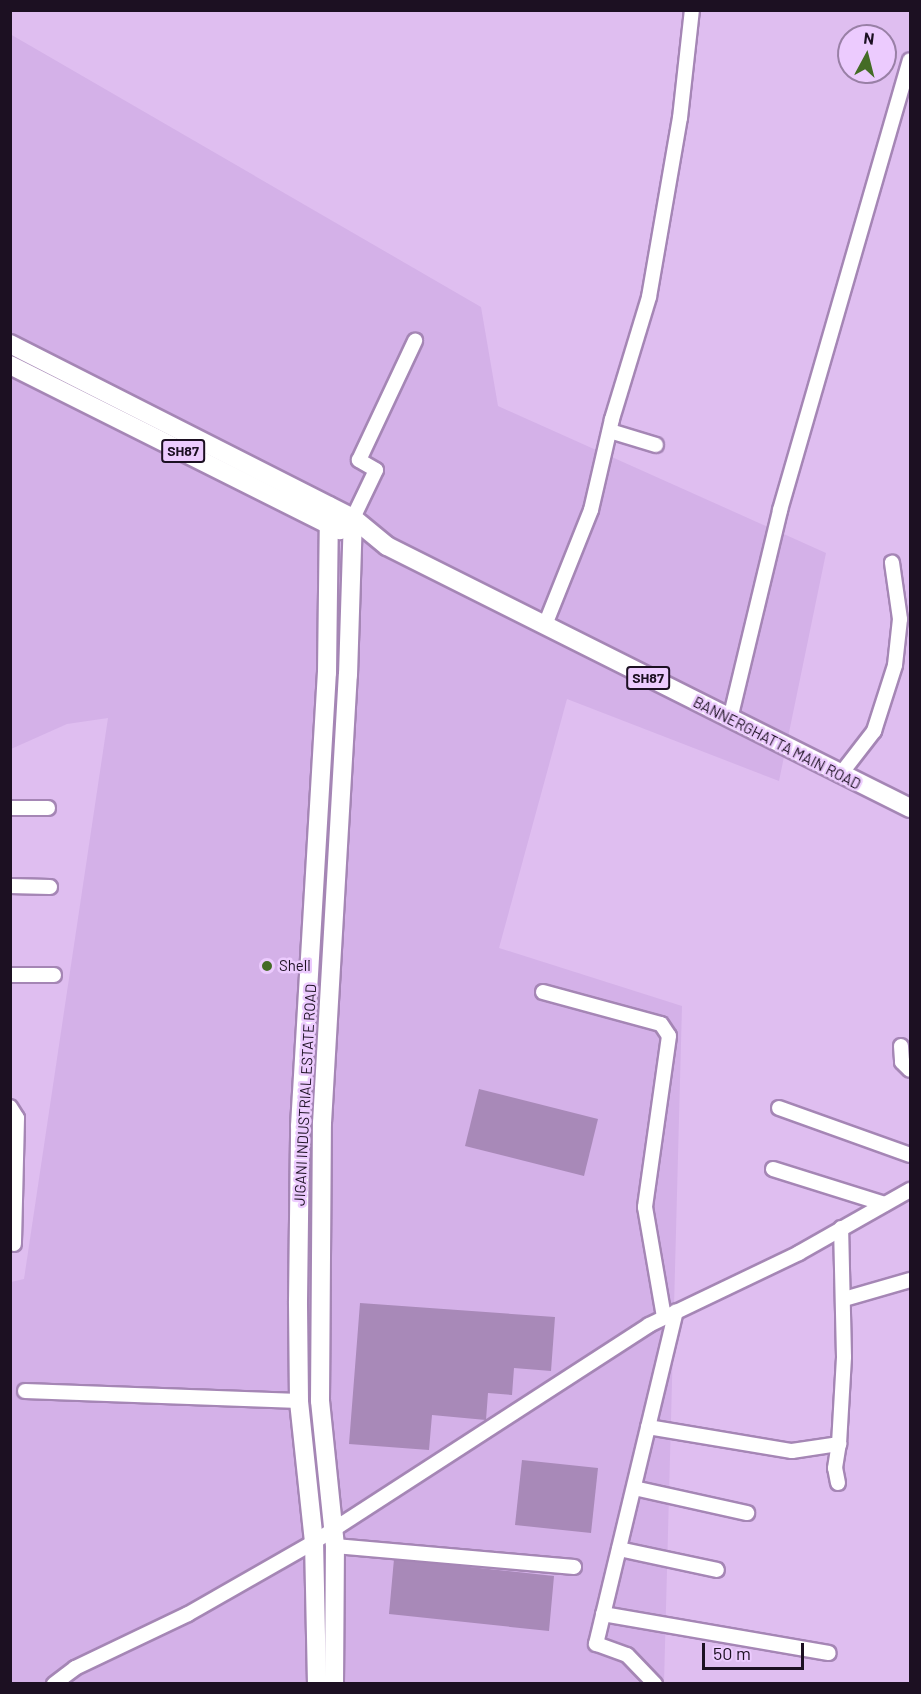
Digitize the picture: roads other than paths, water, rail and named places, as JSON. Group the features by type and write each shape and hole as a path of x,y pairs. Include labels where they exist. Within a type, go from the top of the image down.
{"main road":[{"name":"BANNERGHATTA MAIN ROAD","path":"10,344 354,538 387,546"},
{"name":"BANNERGHATTA MAIN ROAD","path":"10,365 329,506 353,518 387,546 730,720 910,808"},
{"name":"JIGANI INDUSTRIAL ESTATE ROAD","path":"317,1683 314,1542 299,1401 300,1126 317,868 332,526 329,506"},
{"name":"JIGANI INDUSTRIAL ESTATE ROAD","path":"334,1683 334,1536 320,1401 322,1123 354,538 353,518"}],"street":[{"path":"545,625 591,510 609,430 649,297 680,118 692,10"},
{"path":"730,720 780,510 910,60"},
{"path":"353,518 376,470 359,460 415,341"},
{"path":"609,430 656,445"},
{"path":"840,775 874,731 895,665 900,619 892,563"},
{"path":"10,808 48,808"},
{"path":"10,886 50,886"},
{"path":"10,975 54,975"},
{"path":"543,992 661,1024 669,1036 645,1207 670,1314 648,1427 596,1644 627,1655 655,1683"},
{"path":"901,1046 902,1062 910,1070"},
{"path":"10,1107 17,1118 14,1244"},
{"path":"779,1108 910,1155"},
{"path":"773,1169 885,1204"},
{"path":"54,1683 75,1668 188,1614 314,1542 334,1536 670,1314 842,1228 910,1190"},
{"path":"838,1483 835,1468 839,1444 844,1299 842,1228"},
{"path":"844,1299 910,1280"},
{"path":"25,1391 299,1401"},
{"path":"648,1427 792,1451 839,1444"},
{"path":"634,1488 747,1513"},
{"path":"334,1536 574,1567"},
{"path":"619,1549 717,1570"},
{"path":"603,1614 829,1653"}],"place":[{"name":"Shell","path":"267,966"}]}
